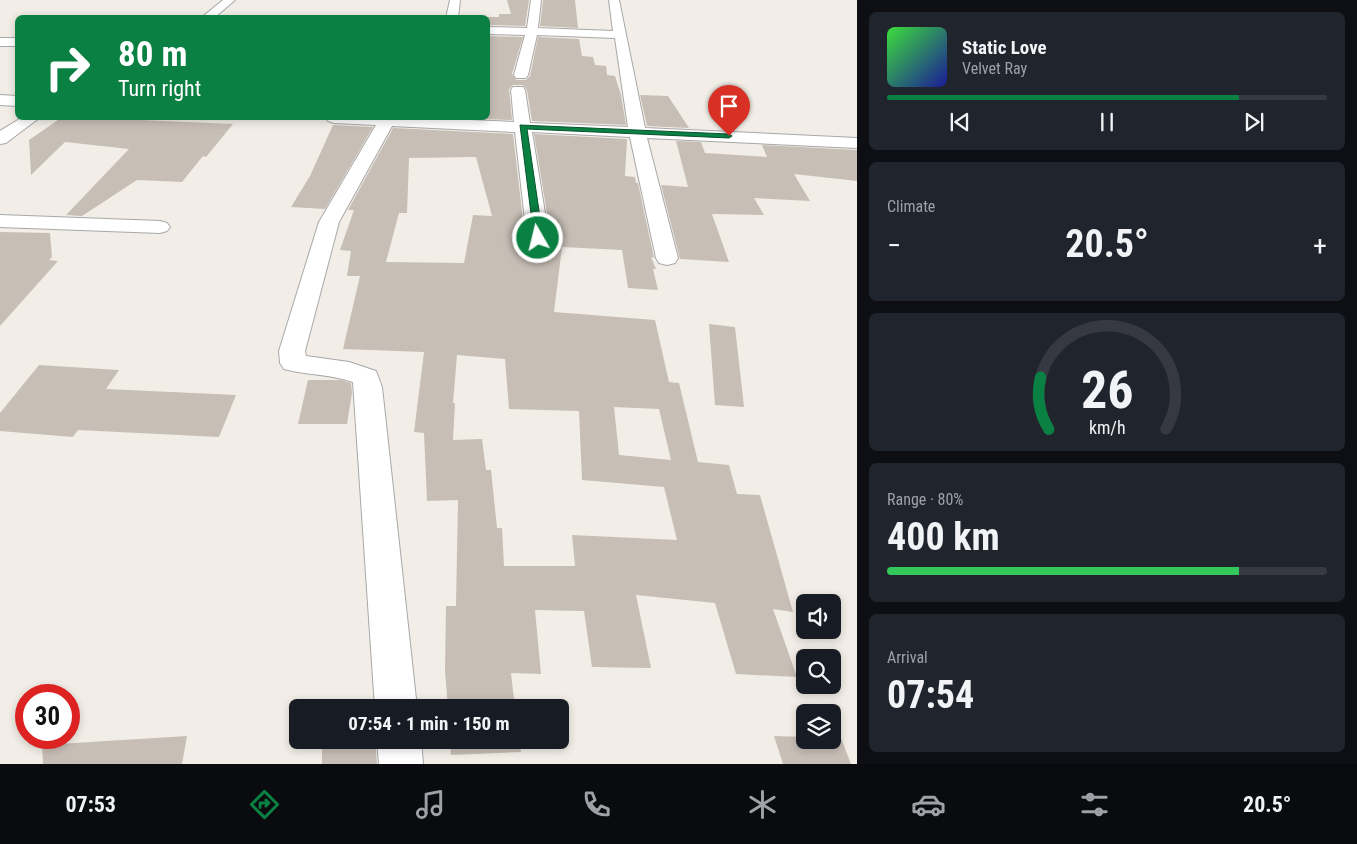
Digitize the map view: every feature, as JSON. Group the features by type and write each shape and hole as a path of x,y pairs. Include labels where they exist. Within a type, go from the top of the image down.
{"street":[{"path":"210,15 230,0"},
{"path":"452,15 455,0"},
{"path":"536,0 532,32 519,82 538,238"},
{"path":"614,0 622,35 623,56 637,131 666,258"},
{"path":"490,30 622,35"},
{"path":"0,100 15,101"},
{"path":"0,139 28,120"},
{"path":"387,120 329,222 292,351 294,363 308,367 349,371 366,377 395,699"},
{"path":"405,120 857,143"},
{"path":"0,222 160,227"},
{"path":"400,749 401,764"}],"building":[{"path":"507,0 529,0 525,26 490,25 490,17 499,17 499,14 511,14"},
{"path":"543,0 575,0 578,28 540,26"},
{"path":"490,36 523,37 512,74 516,80 526,80 530,76 538,37 579,39 582,56 593,57 595,65 606,66 607,75 615,76 621,95 626,125 532,121 527,90 523,85 513,85 509,89 512,120 490,119"},
{"path":"640,95 668,96 689,128 647,126"},
{"path":"58,120 140,120 233,124 206,157 203,156 182,182 137,180 82,216 66,215 129,149 65,142 31,175 29,140"},
{"path":"333,125 373,127 325,209 291,207 310,176"},
{"path":"393,128 513,134 525,238 537,246 546,243 551,238 534,134 627,139 625,176 635,177 636,183 638,183 654,258 651,257 656,269 653,269 658,290 628,288 622,250 562,247 554,312 655,320 669,382 679,383 698,462 729,465 737,494 760,495 793,612 773,609 796,677 736,674 715,603 636,595 651,668 592,667 584,611 535,610 541,674 511,673 514,699 447,699 445,671 446,606 456,606 458,500 427,501 424,433 414,432 424,352 343,349 360,276 347,276 351,251 340,250 354,210 348,210","holes":["476,157 492,216 473,215 464,263 386,262 399,213 407,213 409,158","457,355 505,359 509,409 579,411 582,480 664,487 677,540 572,535 575,566 504,566 502,528 497,528 491,470 486,470 482,439 453,440 455,403 453,403","614,407 659,409 671,460 619,455"]},
{"path":"676,141 701,142 705,153 767,157 762,145 857,150 857,181 794,174 810,201 754,198 764,215 712,214 729,262 680,259 661,185 688,187"},
{"path":"0,232 50,233 52,257 49,260 58,261 0,326"},
{"path":"709,324 735,327 744,407 715,405"},
{"path":"39,365 119,370 106,389 236,395 219,437 78,430 73,437 0,431 0,413"},
{"path":"308,380 341,380 351,383 352,393 347,424 298,424"},
{"path":"187,736 182,764 43,764 42,749 80,749 80,743"},
{"path":"774,736 796,737 796,749 841,749 841,738 851,764 783,764"},
{"path":"322,749 376,749 377,764 322,764"},
{"path":"451,749 520,749 521,752 451,755"}],"route":[{"path":"538,238 523,127 729,136"}]}
